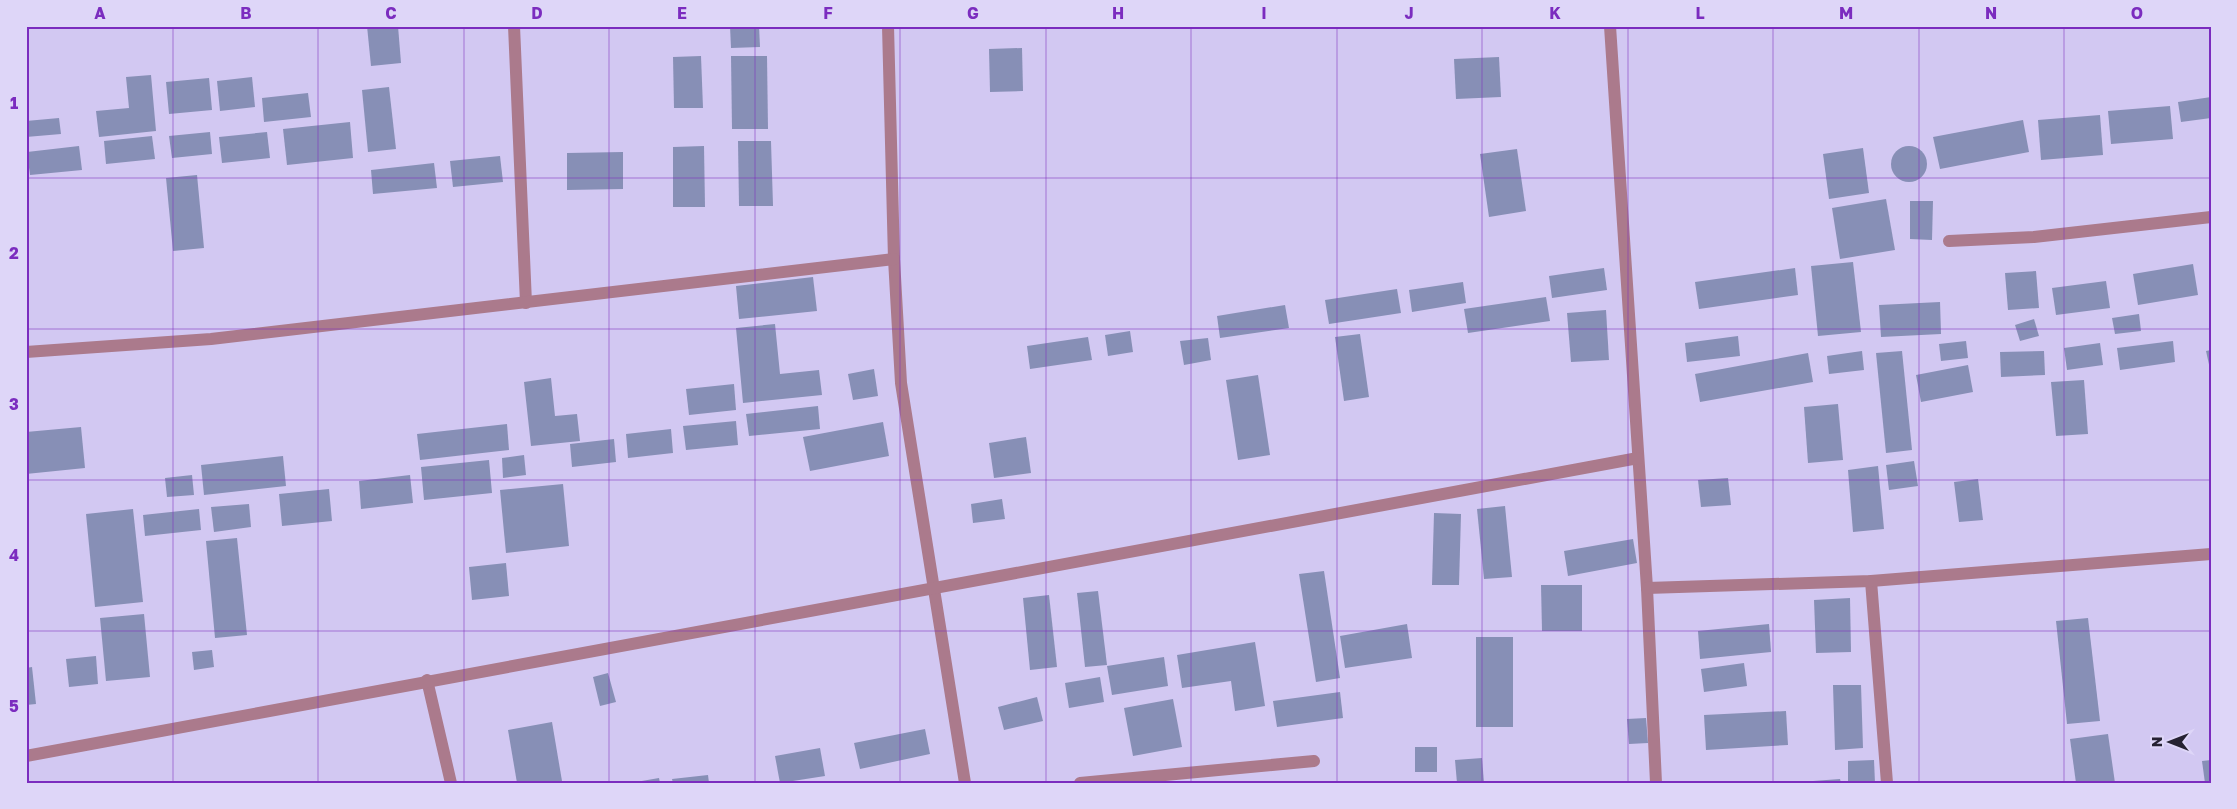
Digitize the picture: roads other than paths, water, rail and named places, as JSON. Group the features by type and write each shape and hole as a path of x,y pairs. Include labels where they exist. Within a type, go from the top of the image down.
{"street":[{"path":"514,26 526,304"},
{"path":"888,26 894,260 900,383 934,588 963,782"},
{"path":"1610,26 1647,588 1656,783"},
{"path":"1949,241 2034,236 2211,217"},
{"path":"26,352 211,339 894,260"},
{"path":"26,756 427,680 1638,458"},
{"path":"1647,588 1871,581 2211,554"},
{"path":"1871,581 1887,783"},
{"path":"427,680 451,783"},
{"path":"1080,783 1314,761"}]}
